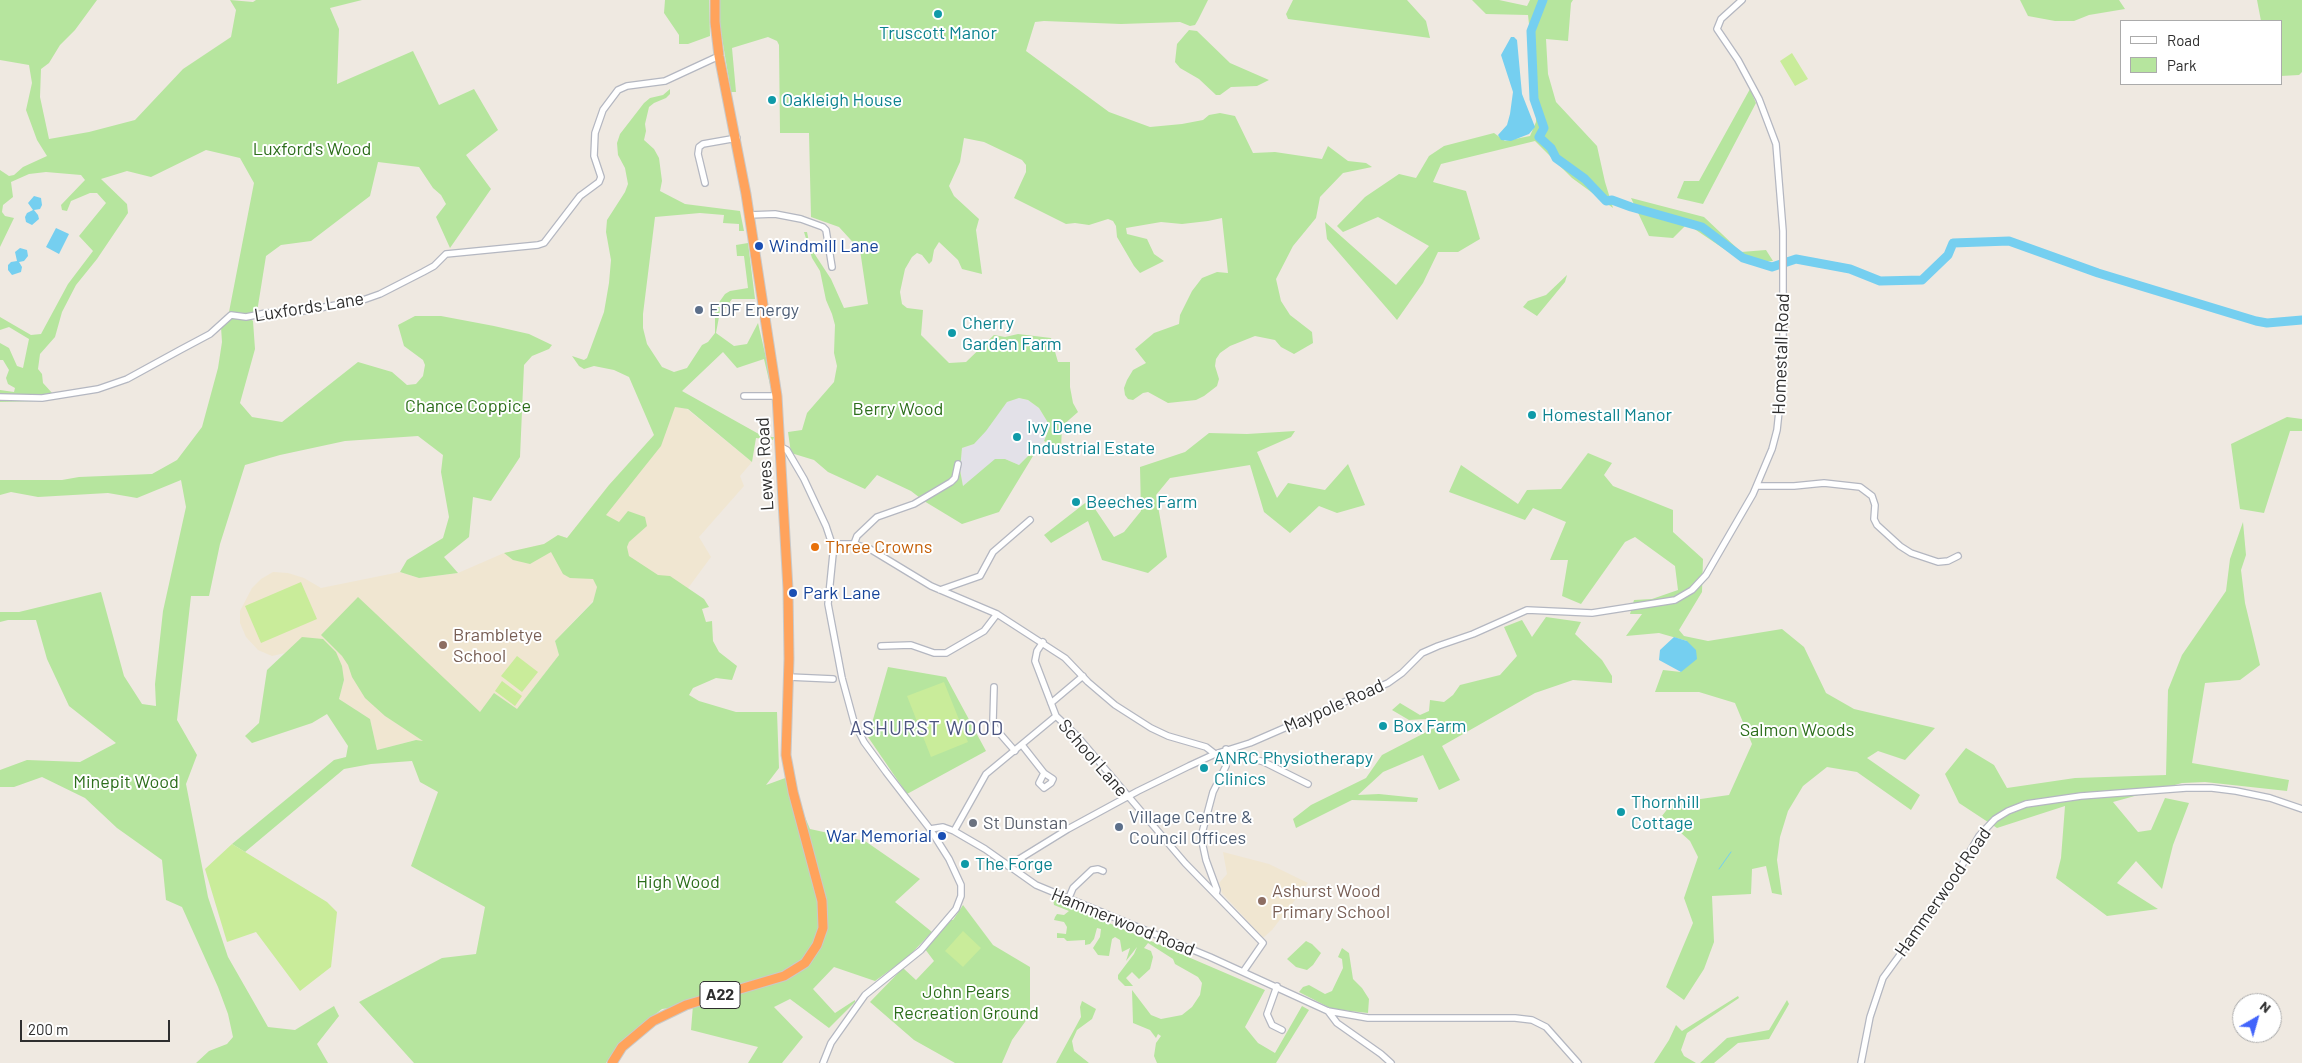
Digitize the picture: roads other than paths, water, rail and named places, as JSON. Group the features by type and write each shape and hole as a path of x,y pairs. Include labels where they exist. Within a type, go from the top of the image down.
{"highway":[{"name":"Lewes Road","path":"612,1063 622,1048 653,1021 686,1004 784,976 806,962 817,945 823,928 822,901 793,792 786,755 789,677 788,589 777,396 736,138 719,56 715,22 715,0"}],"street":[{"name":"Homestall Road","path":"1498,624 1527,610 1592,613 1675,600 1692,590 1706,575 1757,486 1772,449 1781,398 1784,268 1776,144 1759,100 1738,60 1717,29 1721,19 1742,0"},
{"name":"Luxfords Lane","path":"0,397 42,398 98,389 120,382 205,337 231,315 246,317 266,313 303,311 363,300 380,294 434,266 446,254 538,246 544,243 580,196 599,182 601,178 594,156 595,133 603,110 618,90 627,86 666,81 719,56"},
{"path":"704,183 698,154 699,147 703,144 736,138"},
{"path":"749,215 775,214 802,219 823,227 826,230 832,267"},
{"path":"744,396 777,396"},
{"path":"781,447 787,450 800,472 826,526 832,544 833,554 828,604 840,672 854,722 864,742 930,829 961,885 960,902 921,950 865,995 831,1043 823,1063"},
{"path":"854,544 857,536 877,517 914,504 950,482 955,478 958,464"},
{"path":"1757,486 1794,486 1824,482 1860,487 1872,496 1875,505 1874,519 1876,524 1900,546 1938,562 1948,561 1958,556"},
{"path":"940,590 980,576 993,552 1030,520"},
{"path":"832,544 854,544 886,557 940,590 997,614 1066,658 1115,706 1151,728 1168,736 1206,747 1215,754"},
{"path":"881,646 911,645 934,654 946,653 984,631 997,614"},
{"name":"Maypole Road","path":"1008,866 1068,829 1127,797 1215,754 1250,743 1388,683 1422,653 1498,624"},
{"name":"School Lane","path":"1043,642 1037,651 1035,661 1056,716 1078,737 1127,797 1263,943 1243,972"},
{"path":"832,679 840,672"},
{"path":"1051,703 1083,676"},
{"path":"789,677 832,679 844,687"},
{"path":"994,688 993,721 995,728 1015,751"},
{"path":"954,831 986,774 1056,716"},
{"path":"1022,745 1044,773"},
{"path":"1216,894 1217,890 1206,860 1201,837 1213,792 1226,766 1227,751 1264,762 1308,784"},
{"name":"Hammerwood Road","path":"1861,1063 1870,1017 1883,978 1948,889 1979,836 1995,819 2026,804 2081,796 2194,788 2212,788 2253,794 2302,809"},
{"name":"Hammerwood Road","path":"930,829 943,827 954,831 1036,885 1277,986 1328,1011 1368,1018 1515,1018 1532,1020 1546,1027 1578,1063"},
{"path":"1068,900 1073,888 1092,870 1098,869 1103,871"},
{"path":"1277,986 1268,1006 1267,1014 1269,1021 1282,1030"},
{"path":"1268,1006 1276,1009"},
{"path":"1328,1011 1337,1023 1382,1054 1391,1063"}],"water":[{"path":"1511,37 1517,40 1522,94 1535,127 1529,134 1511,141 1501,140 1498,135 1507,125 1513,92 1501,55"},
{"path":"34,196 41,198 42,205 40,209 34,210 39,219 32,225 26,222 25,217 27,213 33,210 28,203"},
{"path":"56,228 69,234 59,254 46,247"},
{"path":"20,248 27,250 28,256 24,261 19,262 22,267 21,272 12,275 8,270 8,265 11,262 17,261 15,252"},
{"path":"1674,637 1687,641 1696,650 1697,659 1681,672 1659,660 1660,650"}],"waterway":[{"path":"1543,0 1531,31 1534,99 1544,128 1539,137 1551,148 1556,158 1585,179 1606,201 1612,200 1702,227 1743,258 1772,267 1796,259 1850,269 1880,281 1922,280 1948,255 1953,243 2009,241 2098,273 2256,321 2267,323 2302,320"},
{"path":"1719,869 1731,852"}],"place":[{"name":"Truscott Manor","path":"938,14"},
{"name":"Oakleigh House","path":"772,100"},
{"name":"Windmill Lane","path":"759,246"},
{"name":"EDF Energy","path":"699,310"},
{"name":"Cherry Garden Farm","path":"952,333"},
{"name":"Homestall Manor","path":"1532,415"},
{"name":"Ivy Dene Industrial Estate","path":"1017,437"},
{"name":"Beeches Farm","path":"1076,502"},
{"name":"Three Crowns","path":"815,547"},
{"name":"Park Lane","path":"793,593"},
{"name":"Brambletye School","path":"443,645"},
{"name":"Box Farm","path":"1383,726"},
{"name":"ANRC Physiotherapy Clinics","path":"1204,768"},
{"name":"Thornhill Cottage","path":"1621,812"},
{"name":"St Dunstan","path":"973,823"},
{"name":"Village Centre & Council Offices","path":"1119,827"},
{"name":"War Memorial","path":"942,836"},
{"name":"The Forge","path":"965,864"},
{"name":"Ashurst Wood Primary School","path":"1262,901"}],"district":[{"name":"ASHURST WOOD","path":"927,728"}],"park label":[{"name":"Luxford's Wood","path":"312,149"},
{"name":"Chance Coppice","path":"468,406"},
{"name":"Berry Wood","path":"898,409"},
{"name":"Salmon Woods","path":"1797,730"},
{"name":"Minepit Wood","path":"126,782"},
{"name":"High Wood","path":"678,882"},
{"name":"John Pears Recreation Ground","path":"966,1002"}]}
